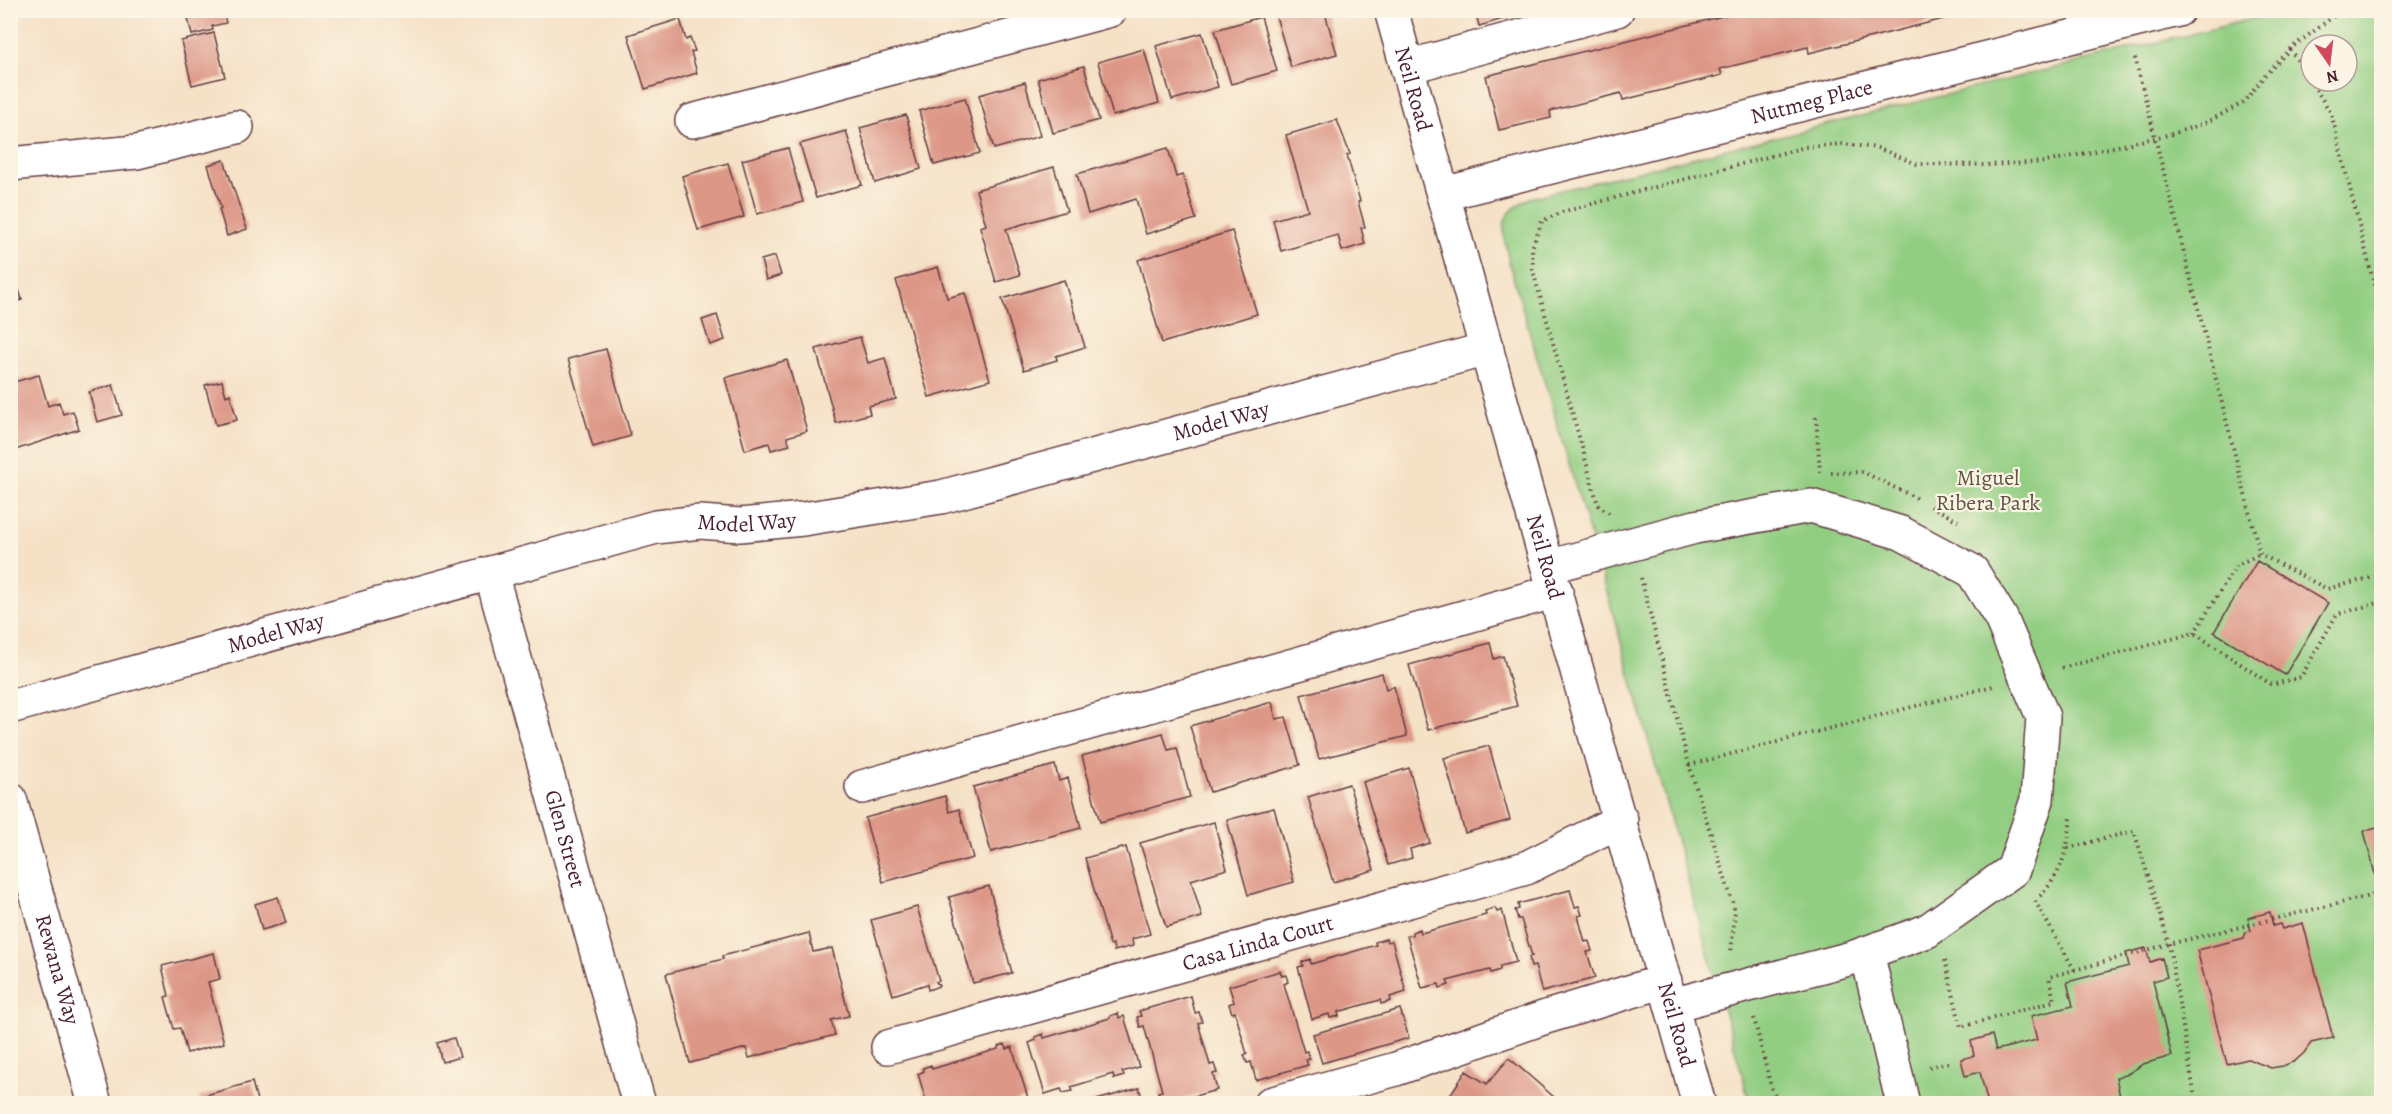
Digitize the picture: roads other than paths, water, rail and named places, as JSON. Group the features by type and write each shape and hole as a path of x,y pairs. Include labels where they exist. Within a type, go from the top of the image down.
{"street":[{"path":"692,122 1110,10"},
{"name":"Neil Road","path":"1391,10 1700,1104"},
{"path":"1407,67 1617,10"},
{"name":"Nutmeg Place","path":"1443,194 2178,10"},
{"path":"10,164 137,152 237,127"},
{"name":"Model Way","path":"10,707 656,527 700,522 740,525 803,519 941,497 1487,349"},
{"path":"862,787 1552,579 1695,527 1811,506 1901,533 1972,571 2001,618 2043,717 2037,800 2013,870 1927,931 1867,953 1820,967 1546,1017 1396,1069 1270,1104"},
{"name":"Glen Street","path":"491,573 639,1104"},
{"name":"Rewana Way","path":"10,799 95,1104"},
{"name":"Casa Linda Court","path":"888,1047 1526,868 1621,820"},
{"path":"1867,953 1903,1104"}],"park label":[{"name":"Miguel Ribera Park","path":"1988,490"}]}
